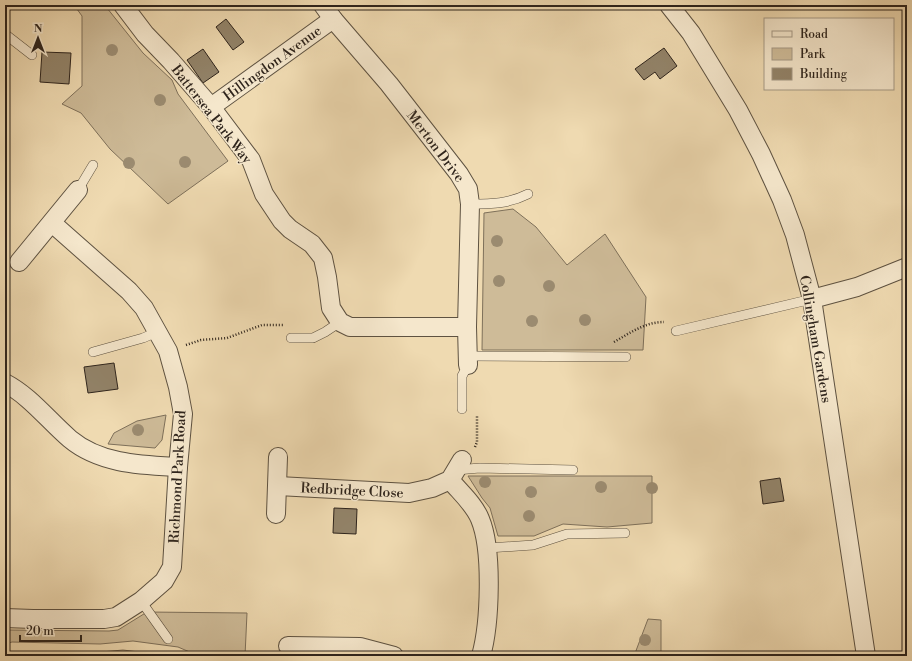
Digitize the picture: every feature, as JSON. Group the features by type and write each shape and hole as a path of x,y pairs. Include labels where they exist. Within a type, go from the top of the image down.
{"street":[{"name":"Battersea Park Way","path":"123,5 144,34 171,61 211,107 251,160 264,194 282,221 290,229 312,244 323,258 331,308 340,322"},
{"name":"Collingham Gardens","path":"675,7 731,98 761,154 782,200 795,235 812,299 866,656"},
{"name":"Hillingdon Avenue","path":"211,107 328,12"},
{"name":"Merton Drive","path":"328,12 389,84 459,174 468,189 470,204 467,328 468,361"},
{"path":"19,262 78,190"},
{"name":"Richmond Park Road","path":"5,618 104,619 116,617 141,601 164,581 172,567 183,414 178,387 168,351 144,308 129,291 52,223"},
{"path":"812,299 857,287 907,267"},
{"path":"340,322 350,328 467,328"},
{"path":"5,383 14,387 72,440 86,449 108,459 134,464 178,467"},
{"path":"276,514 278,457"},
{"path":"456,470 468,500 480,518 488,548 488,596 483,656"},
{"name":"Redbridge Close","path":"278,486 409,493 432,488 456,470"},
{"path":"288,646 316,651 360,647 394,656"}],"lane":[{"path":"5,10 8,5"},
{"path":"5,34 32,55"},
{"path":"78,190 93,165"},
{"path":"470,204 494,204 514,201 528,194"},
{"path":"676,331 812,299"},
{"path":"291,338 313,338 340,322"},
{"path":"93,352 144,338 157,332"},
{"path":"462,409 462,376 468,361 626,357"},
{"path":"456,470 480,468 573,470"},
{"path":"488,548 533,545 567,534 625,533"},
{"path":"141,601 168,638"}],"path":[{"path":"613,342 642,326 654,322 670,322"},
{"path":"168,351 201,340 228,338 262,325 286,325"}],"green space":[{"path":"74,5 102,5 107,8 143,53 172,80 178,94 228,161 168,204 110,149 81,113 62,104 82,86 82,16"},
{"path":"513,209 536,227 567,265 605,234 646,297 643,350 482,350 484,213"},
{"path":"166,415 162,440 155,448 108,444 114,433 137,421"},
{"path":"468,476 652,476 652,523 607,527 563,524 534,536 498,536 490,508"},
{"path":"147,612 247,613 245,656 199,656 178,647 133,641 100,644 12,642 5,644 5,630 118,630"},
{"path":"648,619 661,620 661,656 634,656"},
{"path":"123,650 170,656 5,656 5,653 69,655"}],"building":[{"path":"226,19 244,42 233,50 216,27"},
{"path":"664,48 677,66 660,79 655,72 644,80 635,69"},
{"path":"203,49 219,72 203,83 187,60"},
{"path":"42,52 71,53 69,84 40,82"},
{"path":"114,363 118,389 88,393 84,367"},
{"path":"780,478 784,501 763,504 760,481"},
{"path":"334,508 357,509 356,534 333,533"}]}
